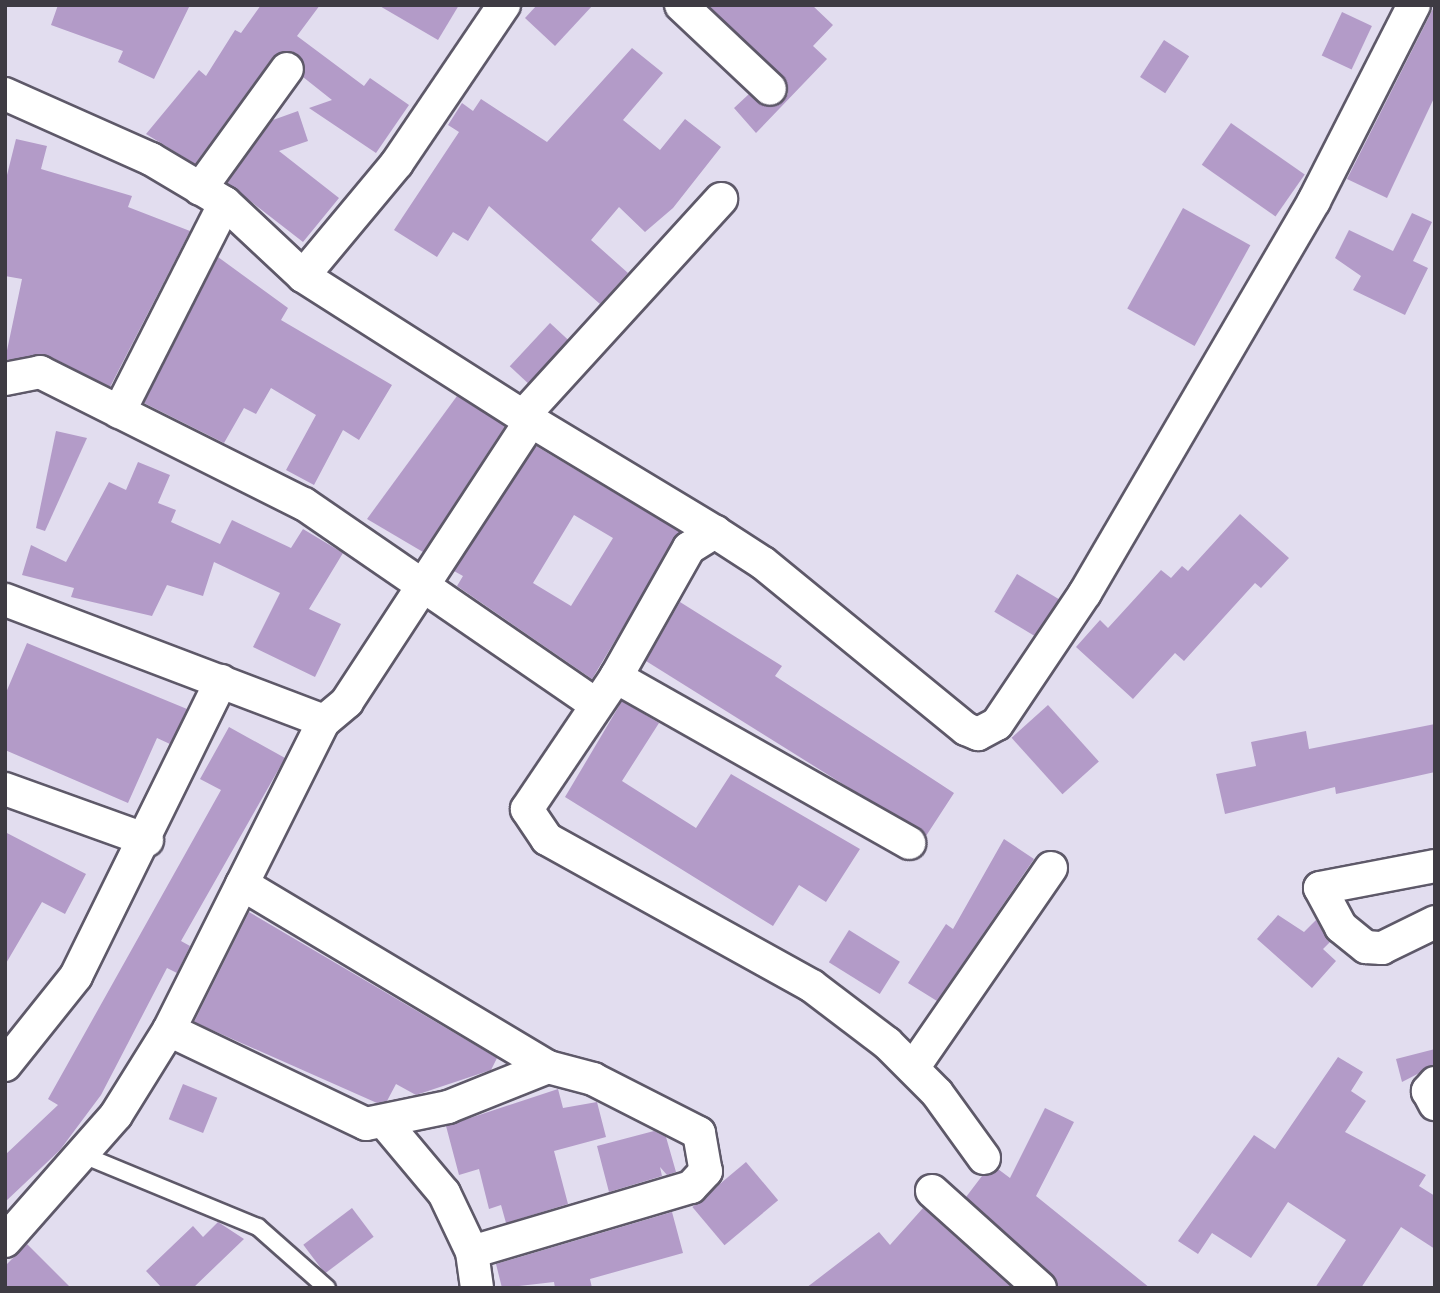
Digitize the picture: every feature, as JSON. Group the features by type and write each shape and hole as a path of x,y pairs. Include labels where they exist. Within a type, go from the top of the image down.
{"street":[{"path":"303,276 397,163 504,5"},
{"path":"681,5 770,89"},
{"path":"5,94 151,159 212,196 303,276 523,416 763,563 966,729 989,731 1085,593 1314,201 1414,5"},
{"path":"119,412 212,196 287,69"},
{"path":"523,416 722,199"},
{"path":"5,379 40,372 304,504 417,588 594,703"},
{"path":"5,1241 83,1154 169,1030 324,722 347,702 417,588 526,428 523,416"},
{"path":"715,532 690,548 616,677 594,703 527,809 529,821 547,839 812,986 913,1068 985,1158"},
{"path":"5,600 324,722"},
{"path":"616,677 909,843"},
{"path":"5,1065 76,976 147,840 222,681"},
{"path":"5,789 147,840"},
{"path":"1435,866 1320,888 1341,927 1366,947 1382,947 1435,922"},
{"path":"913,1068 1051,868"},
{"path":"242,884 548,1067 593,1079 699,1133 706,1171 691,1187 472,1252"},
{"path":"169,1030 366,1124 386,1124 548,1067"},
{"path":"1435,1083 1428,1091 1435,1104"},
{"path":"386,1124 444,1192 472,1252 477,1288"},
{"path":"932,1191 1040,1288"}],"lane":[{"path":"83,1154 258,1227 327,1288"}],"building":[{"path":"58,5 190,5 154,79 118,62 123,51 51,25"},
{"path":"261,5 320,5 297,36 364,86 370,78 409,105 376,153 309,108 332,100 303,77 303,61 288,51 272,58 195,164 146,134 199,70 206,76 235,30 241,33"},
{"path":"378,5 459,5 438,40"},
{"path":"537,5 593,5 555,46 525,18"},
{"path":"708,5 812,5 833,25 813,46 827,59 756,133 734,108 749,94 776,106 788,94 787,83"},
{"path":"1435,5 1435,96 1387,198 1347,179"},
{"path":"1342,12 1372,26 1352,69 1322,56"},
{"path":"1164,40 1189,56 1165,93 1140,77"},
{"path":"632,48 663,73 623,120 660,150 685,119 721,147 673,208 645,232 619,207 591,240 628,273 600,304 489,206 468,241 453,232 437,257 394,230 459,132 448,125 462,103 473,111 481,99 547,142"},
{"path":"298,111 308,141 279,151 339,198 303,242 227,183 273,120"},
{"path":"1231,123 1305,175 1275,216 1202,165"},
{"path":"16,139 47,146 41,169 132,196 128,207 190,231 110,387 47,355 5,360 22,279 5,276 5,183"},
{"path":"1183,208 1250,245 1195,346 1127,309"},
{"path":"1412,213 1432,222 1413,261 1428,268 1405,315 1353,290 1361,276 1335,258 1349,230 1393,251"},
{"path":"218,257 288,308 281,320 392,385 359,440 343,430 314,485 286,470 316,415 271,388 256,414 244,408 224,443 144,403"},
{"path":"550,323 568,340 528,383 510,366"},
{"path":"457,396 505,426 423,552 367,519"},
{"path":"56,431 87,438 45,531 36,528"},
{"path":"536,446 680,532 592,679 457,586 463,576 454,571","holes":["574,515 613,538 571,606 533,583"]},
{"path":"138,462 170,475 158,503 176,510 171,522 220,544 232,520 291,548 303,529 343,553 309,609 341,624 315,677 253,647 280,593 214,562 203,596 167,585 152,616 71,597 74,588 22,575 31,545 66,562 109,482 126,490"},
{"path":"1240,514 1289,558 1261,588 1255,583 1184,661 1175,653 1133,699 1076,647 1100,620 1108,628 1161,570 1171,578 1182,566 1188,571"},
{"path":"1017,574 1059,599 1036,637 994,612"},
{"path":"680,602 782,666 775,676 954,793 926,836 646,661"},
{"path":"27,643 187,709 170,744 157,738 128,803 5,750 5,695"},
{"path":"622,701 659,723 622,781 696,828 731,774 860,849 826,902 799,885 773,926 565,797"},
{"path":"1048,705 1099,761 1062,794 1012,738"},
{"path":"1435,724 1435,772 1336,794 1335,787 1225,814 1216,774 1256,766 1251,742 1306,731 1309,749"},
{"path":"229,727 285,758 181,941 190,946 177,973 167,968 101,1095 60,1150 5,1202 5,1155 58,1105 48,1099 221,790 200,779"},
{"path":"5,832 86,874 65,914 42,902 5,965"},
{"path":"1004,839 1034,859 937,1001 908,983 946,924 953,929"},
{"path":"249,912 497,1058 491,1070 416,1095 396,1084 387,1101 377,1103 194,1022"},
{"path":"1278,915 1304,932 1316,920 1330,942 1323,949 1336,961 1312,988 1257,939"},
{"path":"849,930 900,962 880,994 829,962"},
{"path":"1435,1049 1435,1065 1402,1082 1396,1059"},
{"path":"1338,1057 1363,1072 1351,1091 1366,1101 1345,1132 1426,1175 1419,1186 1435,1196 1435,1249 1401,1227 1361,1288 1315,1288 1346,1240 1288,1202 1251,1258 1212,1233 1198,1254 1178,1241 1254,1135 1275,1149"},
{"path":"183,1084 217,1098 203,1133 169,1119"},
{"path":"558,1089 563,1108 597,1102 606,1137 554,1151 568,1204 506,1223 501,1205 489,1209 479,1169 459,1175 446,1126"},
{"path":"1045,1108 1074,1122 1036,1196 1150,1288 1058,1288 1052,1274 966,1197 982,1176 998,1169 1010,1178"},
{"path":"654,1131 666,1137 676,1172 667,1175 660,1167 662,1176 609,1192 597,1146"},
{"path":"746,1162 778,1200 725,1245 692,1207"},
{"path":"352,1208 374,1237 325,1273 303,1245"},
{"path":"923,1208 1012,1288 806,1288 879,1232 890,1245"},
{"path":"672,1212 683,1253 590,1279 592,1288 555,1288 554,1282 502,1288 496,1264"},
{"path":"218,1222 244,1239 193,1288 162,1288 146,1271 193,1226 203,1237"},
{"path":"27,1244 71,1288 5,1288 5,1266"}]}
